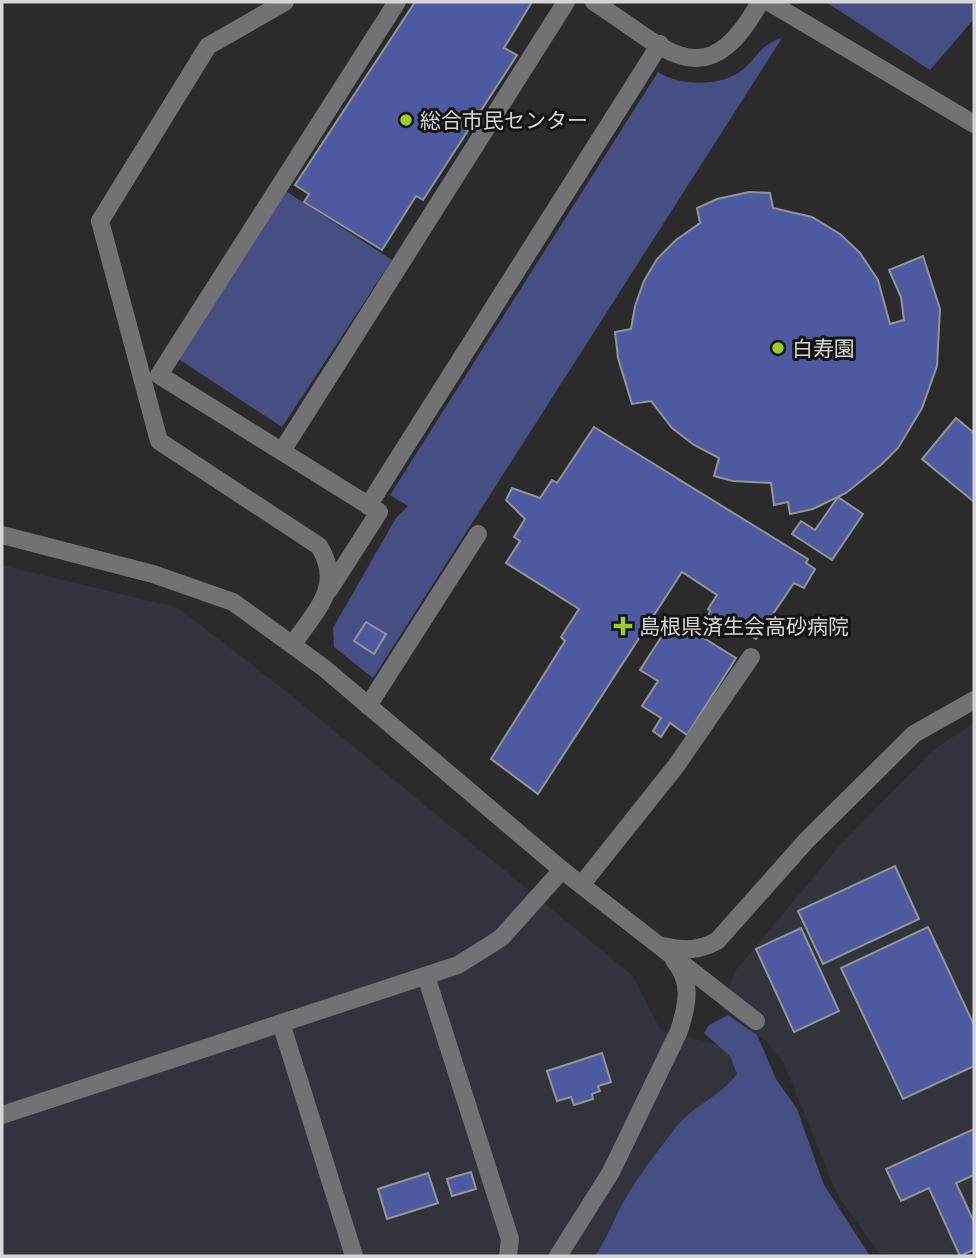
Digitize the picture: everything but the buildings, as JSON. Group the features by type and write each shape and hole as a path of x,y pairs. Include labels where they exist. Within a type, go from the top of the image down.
{"street":[{"path":"285,2 208,46 100,221 159,441 319,546 329,562 331,577 323,599"},
{"path":"293,644 379,512 159,375 397,2"},
{"path":"282,451 566,2"},
{"path":"594,2 686,58 702,59 720,53 738,38 760,2"},
{"path":"769,2 974,124"},
{"path":"368,506 660,44"},
{"path":"368,706 478,534"},
{"path":"2,535 153,574 233,602 293,644 562,870 756,1021"},
{"path":"582,884 676,766 751,657"},
{"path":"660,945 683,951 702,949 717,941 806,841 884,762 914,734 974,700"},
{"path":"2,1115 426,976 489,948 562,870"},
{"path":"558,1256 611,1172 683,1019 687,1006 687,985 679,967 660,945"},
{"path":"426,976 510,1239 508,1256"},
{"path":"281,1023 354,1256"}],"shaded area":[{"path":"826,2 974,2 974,19 930,70"},
{"path":"782,38 373,678 334,647 333,628 396,518 408,506 390,495 658,72 690,82 726,79 745,68 765,47"},
{"path":"284,190 392,260 282,427 174,356"},
{"path":"2,565 178,608 282,688 633,976 661,1031 738,1049 844,1256 2,1256"},
{"path":"974,723 974,1256 881,1256 837,1194 784,1064 767,1042 722,1008 735,971 842,843 933,750"},
{"path":"728,1015 757,1035 776,1079 797,1109 824,1185 870,1256 595,1256 646,1166 680,1122 722,1090 737,1074 730,1056 704,1033 709,1025"}],"place":[{"name":"総合市民センター","path":"406,120"},
{"name":"白寿園","path":"778,348"},
{"name":"島根県済生会高砂病院","path":"623,626"}]}
